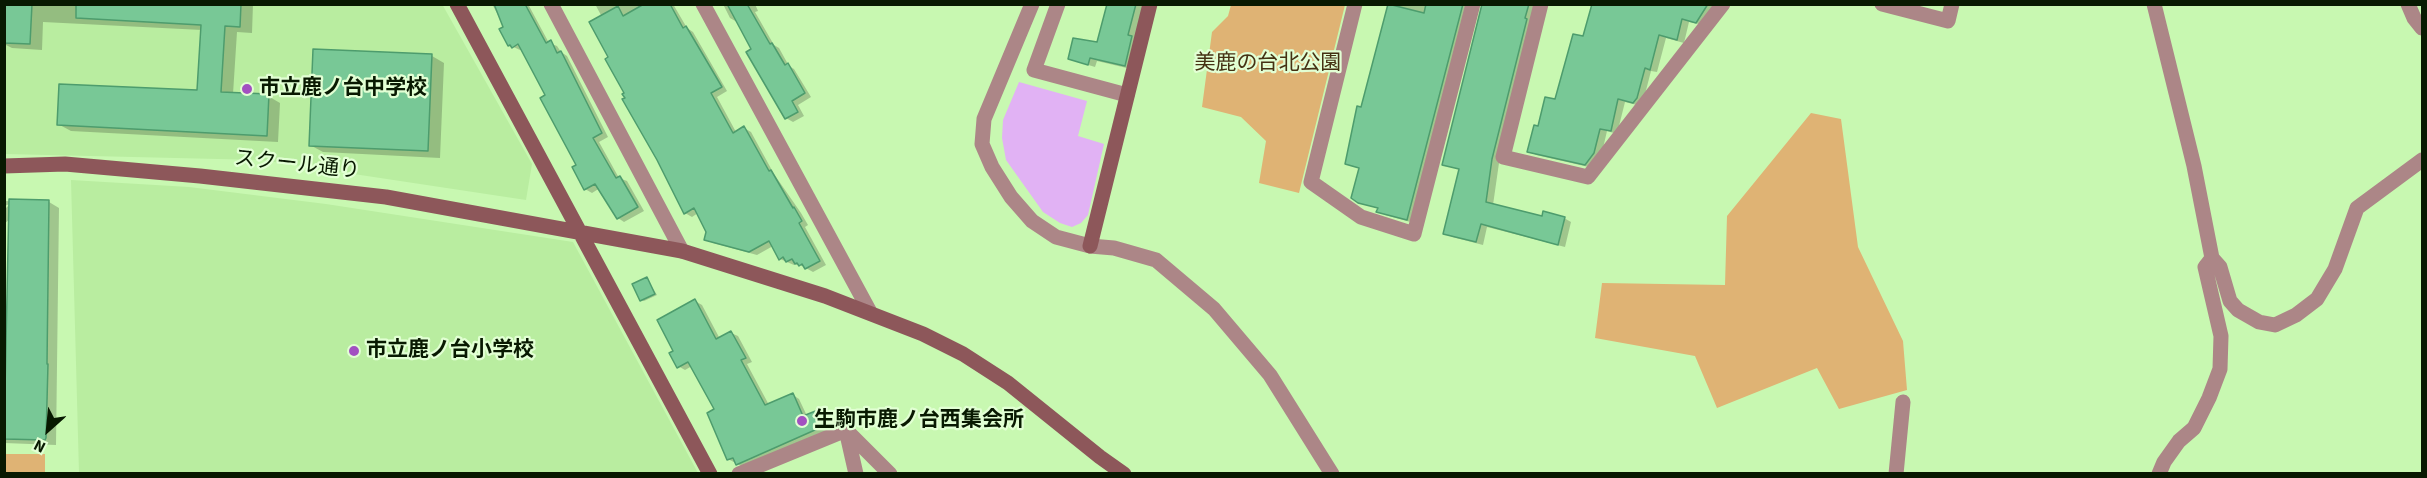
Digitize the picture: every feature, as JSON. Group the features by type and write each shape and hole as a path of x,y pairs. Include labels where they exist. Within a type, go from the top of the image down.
{"street":[{"path":"457,4 710,474"},
{"path":"551,4 682,251"},
{"path":"703,4 870,312"},
{"path":"1032,4 984,119 982,144 992,167 1011,197 1032,221 1056,237 1090,246 1114,248 1156,260 1214,309 1270,375 1332,474"},
{"path":"1058,4 1034,70 1127,95"},
{"path":"1090,246 1150,4"},
{"path":"1355,4 1311,182 1361,217 1414,234 1473,4"},
{"path":"1541,4 1503,157 1588,177 1724,4"},
{"path":"1882,4 1947,21 1952,4"},
{"path":"2154,4 2194,166 2212,258 2220,267 2230,301 2238,310 2259,322 2275,325 2296,315 2318,299 2336,269 2357,208 2422,160"},
{"path":"2408,4 2414,18 2422,28"},
{"name":"スクール通り","path":"4,166 65,164 200,176 386,197 682,251 765,276 870,312 963,354 1008,383 1124,474"},
{"path":"2159,474 2164,462 2179,441 2194,428 2220,369 2221,336 2205,267 2212,258"},
{"path":"1896,474 1903,402"},
{"path":"739,474 846,430"},
{"path":"846,430 856,474"},
{"path":"846,430 890,474"}],"shaded area":[{"name":"市立鹿ノ台中学校","path":"442,4 532,164 526,200 261,160 5,154 5,5"},
{"path":"1019,82 1087,101 1078,136 1104,144 1088,215 1081,223 1072,227 1060,223 1043,212 1006,160 1002,138 1003,120"},
{"name":"市立鹿ノ台小学校","path":"71,180 189,187 326,204 573,242 698,473 79,473"}],"green space":[{"name":"美鹿の台北公園","path":"1231,5 1345,5 1299,193 1259,183 1266,141 1241,117 1202,107 1212,32 1228,16"},
{"path":"1811,113 1841,119 1858,247 1903,341 1907,390 1839,409 1817,368 1717,408 1695,356 1595,338 1602,283 1725,285 1727,216"},
{"path":"5,454 45,454 45,473 5,473"}],"building":[{"path":"4,4 32,4 30,44 4,43"},
{"path":"76,4 241,4 240,27 225,26 221,92 269,94 267,136 57,125 59,84 197,90 201,25 76,18"},
{"path":"494,4 525,4 546,43 551,40 557,53 561,51 602,133 593,138 616,178 620,176 638,207 617,219 595,184 584,190 572,167 576,165 540,98 545,95 518,44 512,48 508,46 499,29 503,27"},
{"path":"644,4 670,4 683,28 686,26 722,87 711,93 733,133 744,126 769,171 771,170 802,221 799,223 820,261 805,269 802,264 799,266 795,264 792,259 786,262 783,257 779,260 769,241 749,252 704,240 706,232 694,208 684,214 657,160 622,99 625,98 622,94 624,93 605,59 608,57 589,22 618,6 623,16"},
{"path":"727,4 747,4 770,44 772,43 785,65 788,63 805,93 792,101 798,112 785,119 746,52 751,49"},
{"path":"1107,4 1136,4 1128,35 1132,36 1125,66 1090,58 1088,65 1068,59 1073,38 1097,42"},
{"path":"1388,4 1424,13 1426,4 1463,4 1407,220 1376,212 1378,208 1358,203 1351,198 1359,168 1345,164 1357,106 1361,107"},
{"path":"1482,4 1529,4 1492,159 1486,202 1542,216 1543,211 1565,217 1558,245 1481,224 1476,242 1443,234 1459,169 1442,165"},
{"path":"1592,4 1708,4 1696,23 1682,19 1677,40 1659,35 1650,70 1645,68 1637,98 1633,103 1618,99 1611,131 1600,129 1594,153 1585,165 1527,152 1534,125 1538,126 1545,97 1555,99 1573,34 1583,36"},
{"path":"313,49 432,54 428,151 309,146"},
{"path":"9,199 49,200 45,440 4,439"},
{"path":"647,277 655,294 640,301 632,284"},
{"path":"695,299 716,339 731,331 746,358 741,360 765,405 793,393 803,416 818,410 824,426 736,465 733,458 727,460 707,413 714,409 688,362 677,368 669,353 673,351 657,320"}],"place":[{"name":"市立鹿ノ台中学校","path":"247,89"},
{"name":"市立鹿ノ台小学校","path":"354,351"},
{"name":"生駒市鹿ノ台西集会所","path":"802,421"}]}
